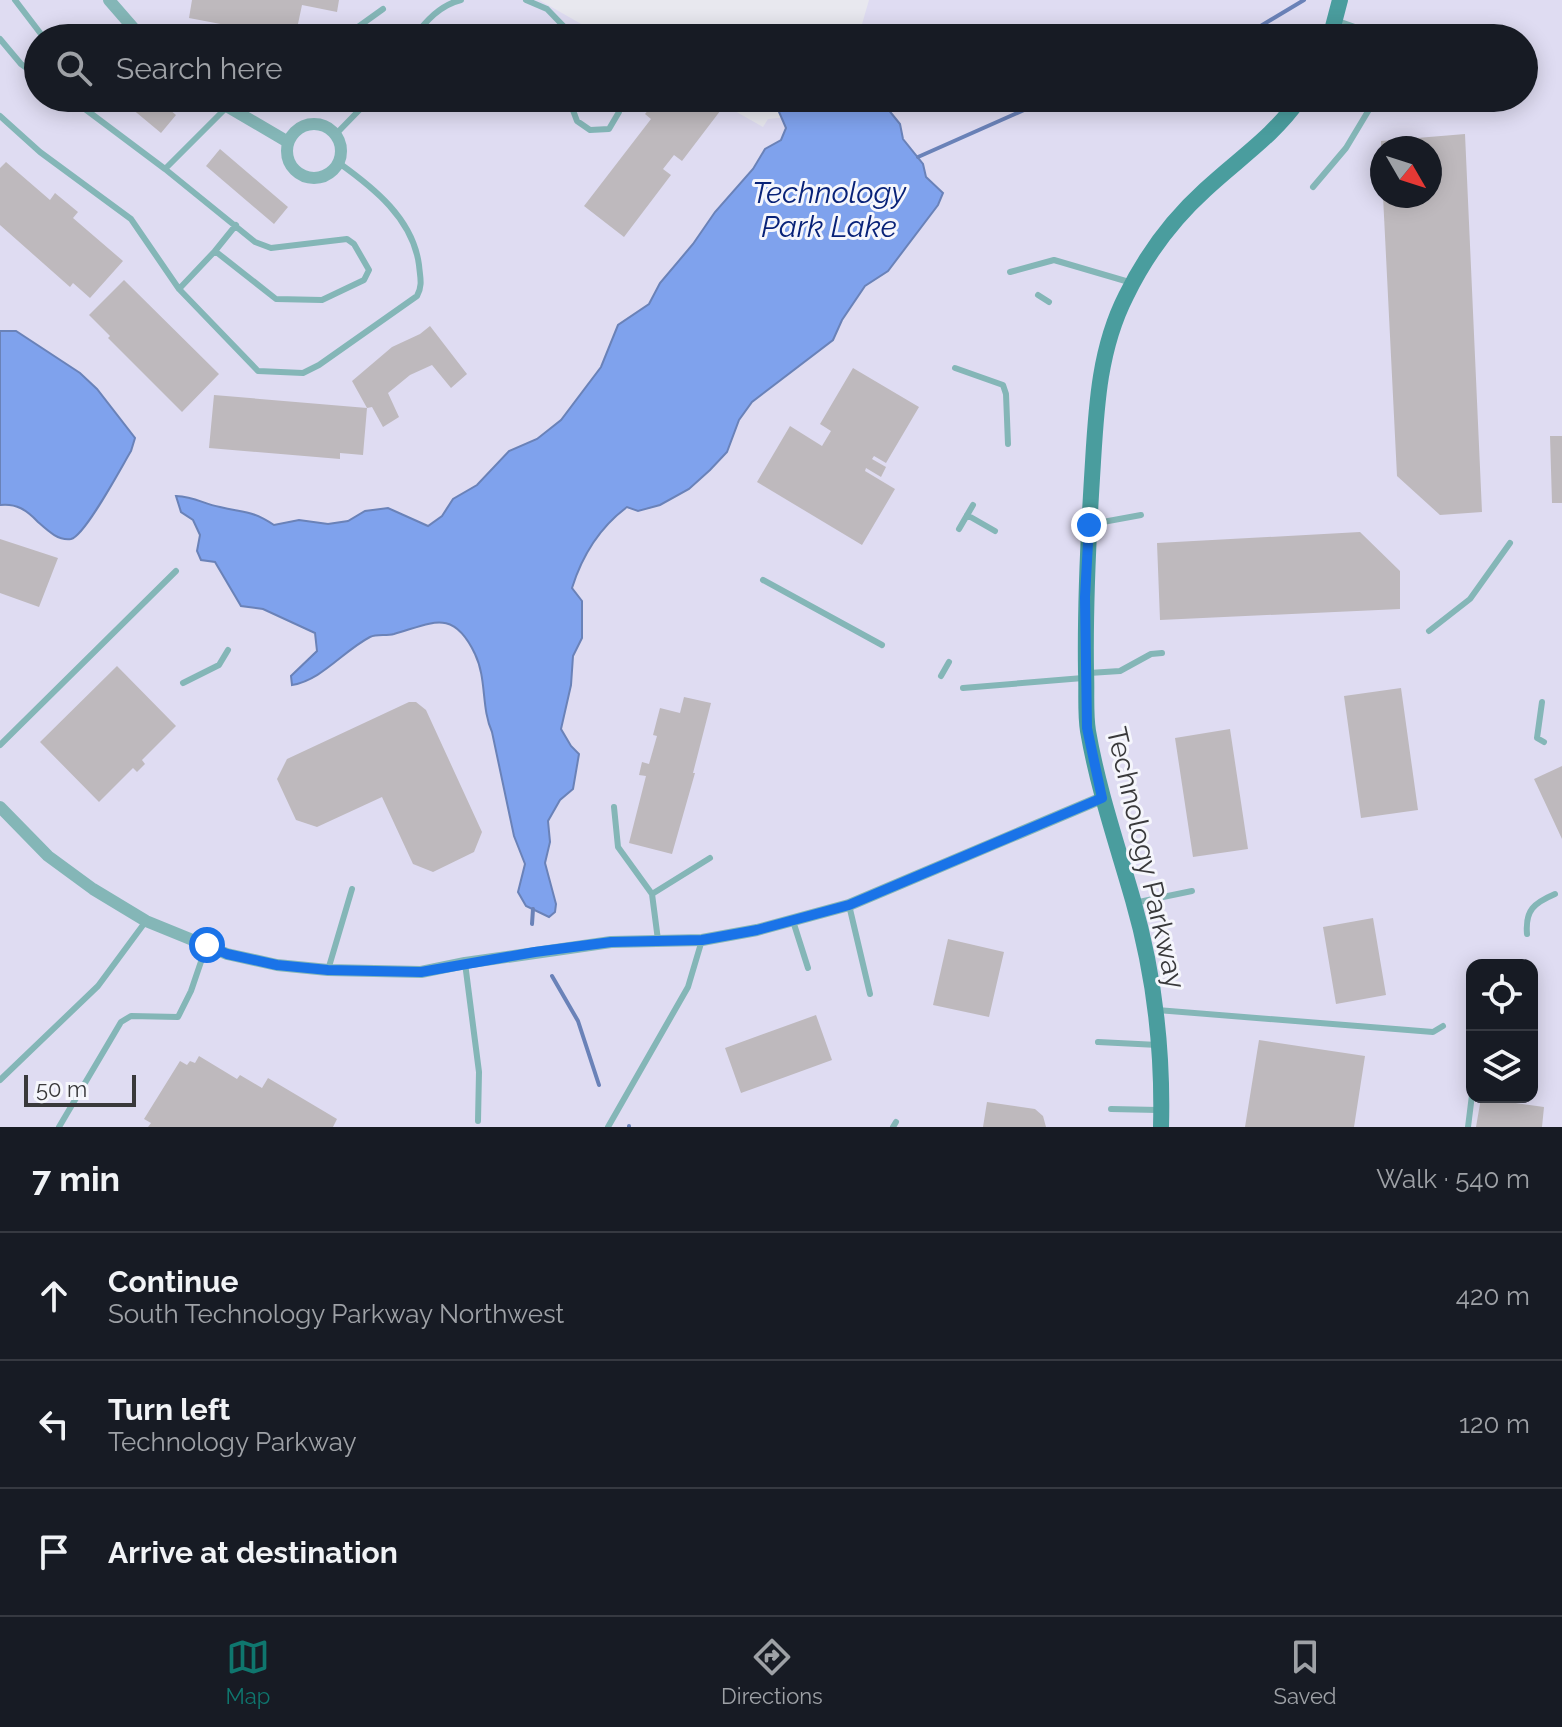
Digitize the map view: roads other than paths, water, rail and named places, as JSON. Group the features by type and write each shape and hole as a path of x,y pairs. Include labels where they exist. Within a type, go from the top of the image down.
{"street":[{"path":"109,0 130,24"},
{"path":"1334,24 1340,0"},
{"path":"243,112 288,142"},
{"name":"Technology Parkway","path":"1161,1119 1155,1010 1134,903 1102,798 1087,728 1085,597 1098,384 1109,338 1133,283 1176,220 1205,190 1267,138 1290,112"},
{"path":"316,123 327,126 336,134 341,143 339,163 330,173 317,178 304,176 293,168 287,156 288,142 294,132 304,125 316,123"},
{"path":"0,807 48,856 93,889 146,921 227,954 277,965 328,970 421,972 611,942 702,940 793,921 849,905 1102,798"}],"lane":[{"path":"15,0 33,24"},
{"path":"423,24 448,3 461,0"},
{"path":"526,0 547,9 561,24"},
{"path":"362,24 383,9"},
{"path":"1335,20 1346,24"},
{"path":"0,39 24,66"},
{"path":"90,112 255,242 271,248 347,239 354,244 369,270 364,280 322,300 276,299 215,251"},
{"path":"165,169 221,112"},
{"path":"336,134 357,112"},
{"path":"574,112 577,121 590,130 609,129 619,112"},
{"path":"1313,187 1346,148 1368,112"},
{"path":"0,116 40,152 131,219 179,289 258,371 303,373 319,365 417,296 422,287 417,250 397,213 368,184 339,163"},
{"path":"179,289 236,225"},
{"path":"1010,272 1054,260 1133,283"},
{"path":"1038,295 1049,302"},
{"path":"955,368 1003,385 1008,444"},
{"path":"959,529 973,505"},
{"path":"967,515 995,531"},
{"path":"1089,525 1141,515"},
{"path":"1429,631 1470,599 1510,543"},
{"path":"0,745 176,571"},
{"path":"763,580 882,645"},
{"path":"183,683 219,665 228,650"},
{"path":"963,688 1120,671 1151,654 1162,653"},
{"path":"941,676 949,662"},
{"path":"1542,702 1537,738 1544,742"},
{"path":"614,807 618,847 652,894 658,941"},
{"path":"652,894 710,858"},
{"path":"328,970 352,889"},
{"path":"1134,903 1192,891"},
{"path":"1527,934 1526,920 1538,901 1555,894"},
{"path":"849,905 870,994"},
{"path":"0,1080 98,986 146,921"},
{"path":"793,921 808,968"},
{"path":"608,1127 688,987 702,940"},
{"path":"59,1127 121,1022 131,1016 178,1017 207,945"},
{"path":"465,963 479,1072 478,1121"},
{"path":"1155,1010 1433,1032 1443,1026"},
{"path":"1098,1042 1158,1045"},
{"path":"1468,1127 1471,1103"},
{"path":"1111,1109 1161,1119"}],"water":[{"name":"Technology Park Lake","path":"779,112 890,112 900,124 903,139 923,164 926,177 943,193 938,205 888,271 865,286 842,320 833,340 752,402 739,420 727,452 710,470 689,489 660,505 638,511 627,507 600,533 586,554 572,588 582,601 582,638 573,656 571,685 561,729 579,754 573,789 560,800 548,821 550,842 545,863 556,904 555,912 549,917 526,906 518,892 525,864 514,836 486,713 479,664 467,639 459,630 441,623 373,636 323,671 292,685 291,676 317,651 315,633 263,609 241,606 215,562 201,560 197,551 200,535 193,520 181,512 176,496 253,514 274,525 299,520 328,524 348,521 365,511 388,508 428,526 442,516 453,499 477,485 509,451 537,439 561,420 601,367 618,325 649,304 660,283 715,212 753,169 765,149 781,140 786,128"},
{"path":"0,331 16,331 80,373 97,389 135,438 131,451 103,500 85,526 71,539 53,534 21,508 0,505"}],"waterway":[{"path":"1264,24 1304,0"},
{"path":"918,157 1019,112"},
{"path":"532,924 533,909"},
{"path":"552,976 578,1021 599,1085"}]}
